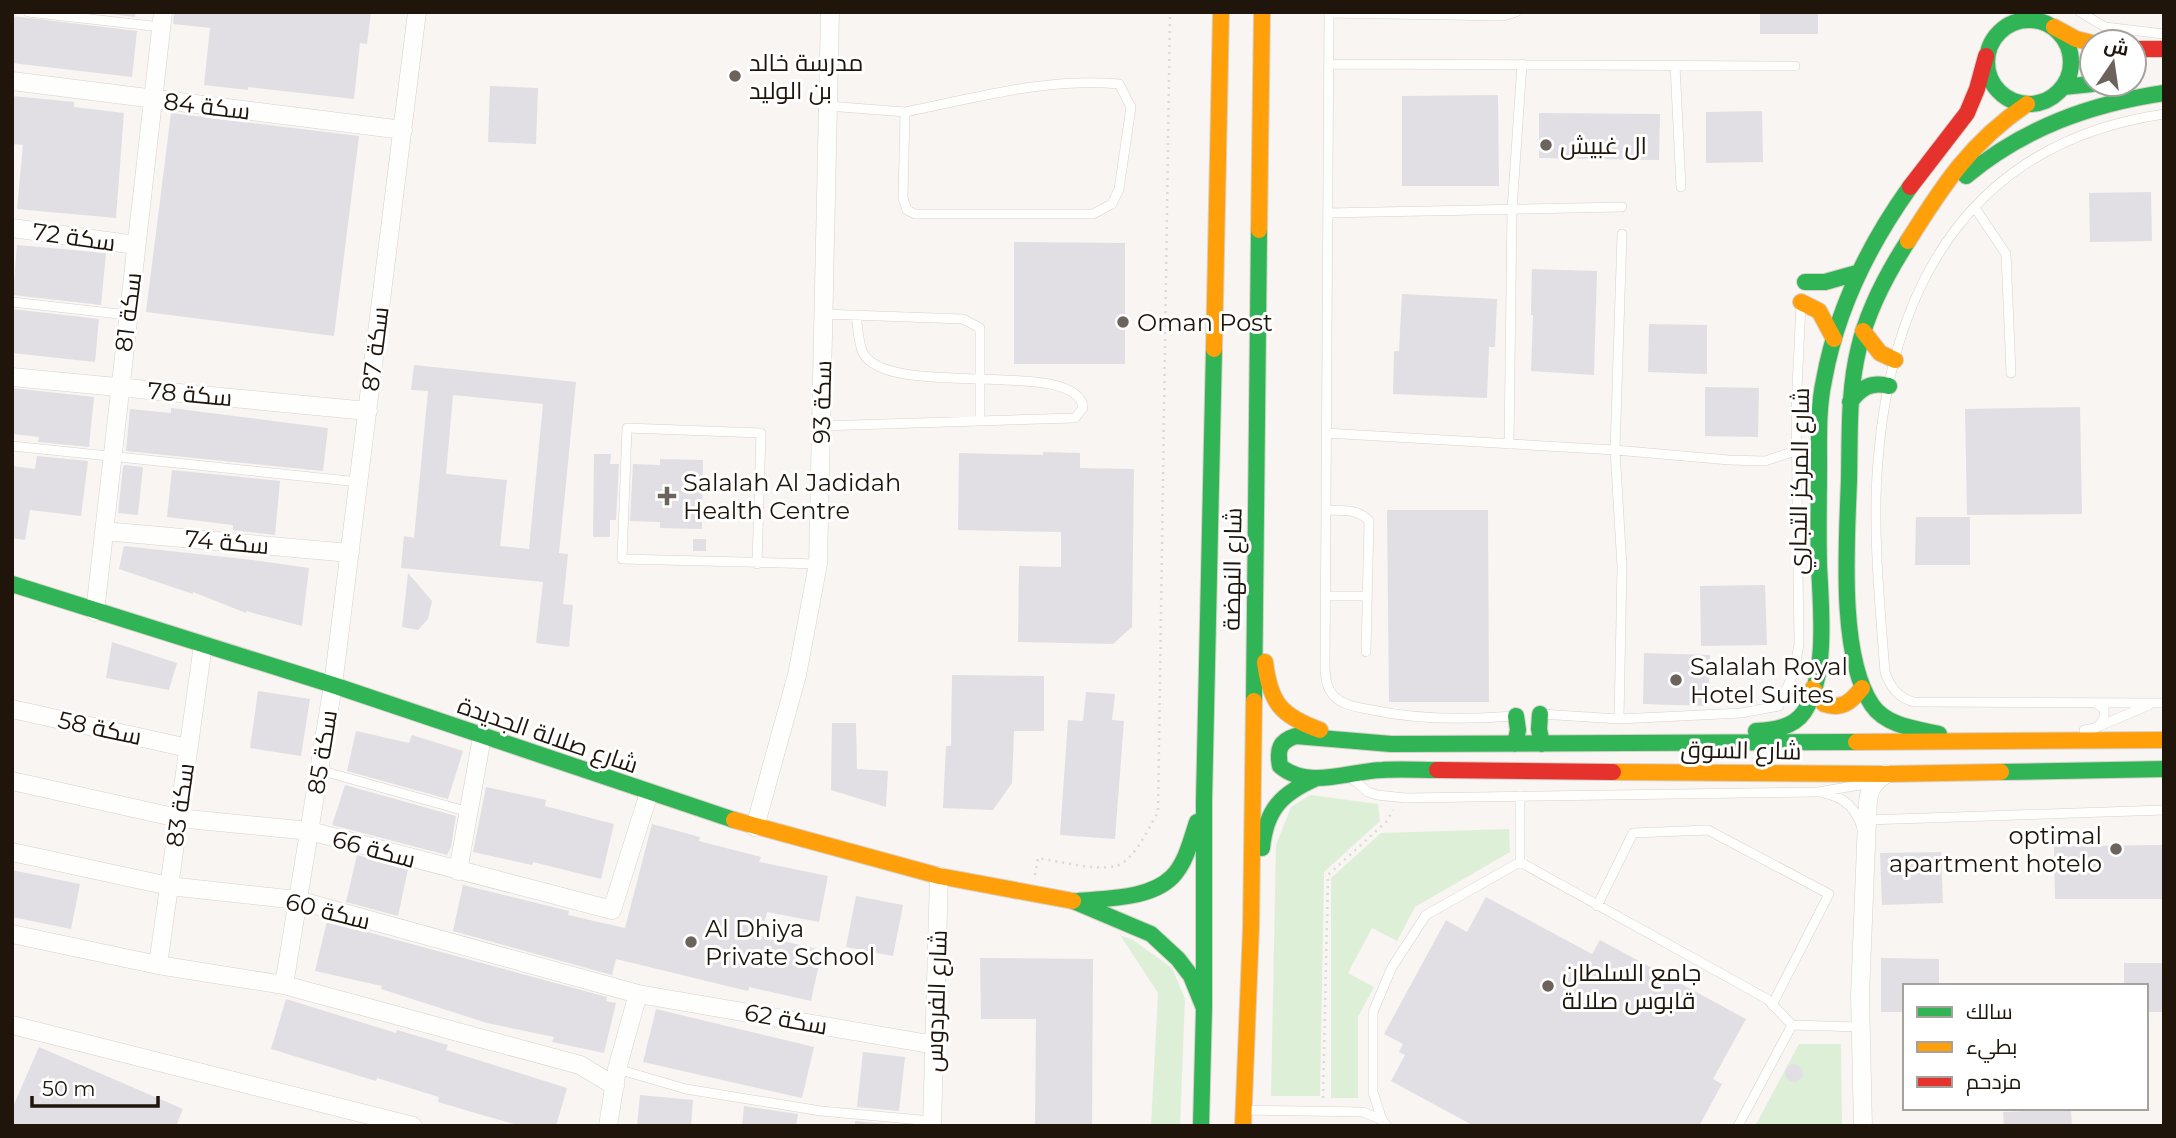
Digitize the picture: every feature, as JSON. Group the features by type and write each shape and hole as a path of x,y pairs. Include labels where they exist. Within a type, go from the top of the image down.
{"street":[{"name":"سكة 87","path":"333,685 417,12"},
{"name":"سكة 93","path":"755,827 797,675 818,564 830,12"},
{"name":"شارع النهضة","path":"1201,1126 1204,1008 1203,801 1221,12"},
{"name":"شارع النهضة","path":"1243,1118 1251,927 1262,12"},
{"path":"1989,49 2000,30 2026,19 2043,20 2078,40"},
{"name":"سكة 81","path":"95,612 162,20"},
{"path":"1989,22 1987,70 1992,83 2007,97 2027,104 2053,97 2063,87 2069,75 2069,48 2063,36 2043,20"},
{"name":"شارع المركز التجاري","path":"1701,743 1720,737 1770,731 1791,724 1803,712 1813,688 1820,647 1821,617 1820,402 1834,338 1845,300 1857,273 1880,231 1962,121 1976,93 1989,49"},
{"name":"سكة 84","path":"12,81 403,130"},
{"path":"1927,212 1980,163 2013,141 2102,103 2161,84"},
{"path":"2063,87 2078,85"},
{"name":"شارع المركز التجاري","path":"1960,742 1885,717 1871,705 1861,688 1850,623 1847,570 1850,402 1863,331 1884,282 1948,179 1992,130 2027,104"},
{"name":"سكة 72","path":"12,228 136,245"},
{"path":"1805,282 1819,285 1831,283 1857,273"},
{"path":"1801,302 1819,310 1834,338"},
{"path":"1863,331 1873,348 1895,360"},
{"name":"سكة 78","path":"12,377 368,411"},
{"path":"1850,402 1864,387 1874,383 1889,386"},
{"name":"سكة 74","path":"104,531 350,553"},
{"name":"شارع صلالة الجديدة","path":"12,584 333,685 755,827 939,876 1076,902 1151,934 1178,959 1191,976 1204,1008"},
{"path":"1254,593 1262,615 1266,678 1273,700 1291,720 1340,739"},
{"name":"سكة 83","path":"158,965 203,645"},
{"name":"سكة 85","path":"284,985 333,685"},
{"path":"1813,688 1824,704 1839,707 1852,701 1861,688"},
{"name":"سكة 58","path":"12,709 188,748"},
{"path":"1540,714 1542,744"},
{"path":"1514,744 1518,730 1516,716"},
{"path":"1318,778 1300,778 1283,771 1277,755 1280,746 1287,738 1296,736 1340,739"},
{"path":"458,871 482,737"},
{"name":"شارع السوق","path":"1340,739 1391,744 2164,740"},
{"name":"شارع السوق","path":"1318,778 1380,770 1880,778 2164,769"},
{"path":"1251,927 1260,894 1263,841 1269,816 1289,791 1318,778"},
{"path":"1863,1126 1861,1027 1867,820 1869,793 1880,778"},
{"name":"سكة 66","path":"12,780 178,818 310,831 612,910 649,793"},
{"name":"شارع صلالة الجديدة","path":"1076,902 1142,893 1172,877 1187,850 1203,801"},
{"name":"سكة 60","path":"12,852 169,886 297,900 638,994"},
{"name":"شارع الفردوس","path":"932,1123 939,876"},
{"path":"12,934 158,965 284,985 616,1077"},
{"path":"608,1126 616,1077 638,994"},
{"name":"سكة 62","path":"638,994 934,1045"},
{"path":"12,1025 413,1126"}],"lane":[{"path":"28,12 162,20"},
{"path":"1261,86 1270,56 1271,12"},
{"path":"1516,12 1504,16 1329,12 1326,685 1338,700 1347,705 1406,717 1473,719 1540,714 1619,719 1741,713 1779,706 1794,672 1799,644 1796,409 1801,302 1805,282"},
{"path":"2080,12 2105,27 2164,34"},
{"path":"1329,64 1795,66"},
{"path":"1509,444 1511,210 1522,64"},
{"path":"1675,65 1681,187"},
{"path":"828,106 905,112 1005,91 1088,81 1119,84 1131,107 1119,190 1112,204 1093,214 915,214 907,210 903,198 905,112"},
{"path":"2159,703 1914,702 1900,696 1885,673 1876,509 1881,424 1895,360 1926,273 1955,229 2023,164 2053,146 2088,132 2164,114"},
{"path":"1328,213 1622,208"},
{"path":"1975,208 2006,254 2011,373"},
{"path":"1619,719 1622,567 1615,450 1622,234"},
{"path":"12,302 128,315"},
{"path":"823,314 963,320 980,328 980,421"},
{"path":"821,426 1075,418 1083,408 1083,401 1075,392 1060,386 981,378 902,375 878,366 863,353 856,315"},
{"path":"757,564 761,433 627,428 622,559 757,564 818,564"},
{"path":"1326,433 1765,461 1798,450"},
{"path":"12,446 359,482"},
{"path":"1326,510 1355,511 1363,514 1369,521 1366,652"},
{"path":"1325,596 1367,596"},
{"path":"1960,742 1982,735 2095,728 2159,703"},
{"path":"2095,728 2104,718 2104,709 2096,704"},
{"path":"319,770 469,812"},
{"path":"1340,775 1352,778 1368,792 1401,797 1818,792 1880,778"},
{"path":"1818,792 1833,795 1854,810 1860,820 1866,846"},
{"path":"1520,796 1520,862"},
{"path":"1867,820 2164,810"},
{"path":"1597,906 1633,834 1659,832 1708,830 1829,894 1772,1005"},
{"path":"1520,862 1757,994 1792,1025 1861,1027"},
{"path":"1385,1123 1373,1092 1373,1012 1392,967 1426,915 1520,862"},
{"path":"1738,1126 1792,1025"},
{"path":"616,1077 821,1111 932,1123"},
{"path":"1243,1118 1363,1112 1385,1123"}],"path":[{"path":"1031,893 1038,858 1106,869 1122,864 1138,848 1158,812 1170,12"},
{"path":"1321,1113 1328,875 1387,821 1401,797"}],"green space":[{"path":"1310,795 1378,804 1380,821 1324,872 1320,1096 1271,1096 1276,845 1291,807"},
{"path":"1509,829 1510,852 1415,907 1397,941 1372,928 1348,973 1374,987 1358,1017 1358,1098 1331,1098 1331,878 1381,833"},
{"path":"1120,935 1133,940 1172,968 1185,999 1180,1126 1151,1126 1158,993"},
{"path":"1799,1044 1841,1044 1842,1126 1755,1126"}],"building":[{"path":"93,12 136,12 135,17"},
{"path":"174,12 371,12 367,44 360,43 354,99 204,85 210,28 173,24"},
{"path":"1760,12 1818,12 1818,34 1760,34"},
{"path":"12,16 137,31 132,77 12,63"},
{"path":"490,86 538,88 536,144 488,142"},
{"path":"1498,95 1499,186 1402,186 1402,96"},
{"path":"12,96 74,102 74,107 124,113 116,218 17,209 23,145 12,144"},
{"path":"1762,111 1763,162 1706,163 1706,112"},
{"path":"171,113 359,136 334,336 146,312"},
{"path":"1539,113 1660,114 1659,160 1539,158"},
{"path":"2151,192 2152,241 2090,242 2089,193"},
{"path":"1014,242 1125,243 1125,364 1014,364"},
{"path":"17,245 106,253 101,305 13,295"},
{"path":"1532,269 1597,271 1594,375 1531,371"},
{"path":"1402,294 1497,299 1495,347 1489,347 1487,398 1393,394 1394,351 1399,351"},
{"path":"12,309 99,319 95,362 12,353"},
{"path":"1649,324 1707,325 1707,374 1648,372"},
{"path":"414,365 576,382 559,553 568,554 563,604 573,605 569,647 536,643 543,582 401,568 404,536 414,538 428,391 411,390","holes":["453,395 543,404 529,549 500,546 507,480 446,474"]},
{"path":"1705,387 1759,388 1758,437 1705,436"},
{"path":"12,388 94,397 89,447 38,442 39,437 12,434"},
{"path":"2080,407 2082,514 1967,515 1965,409"},
{"path":"171,408 328,428 323,471 126,451 130,409 171,413"},
{"path":"1043,452 1080,453 1080,468 1134,469 1132,627 1113,644 1018,642 1019,566 1061,567 1061,532 958,530 959,453 1043,455"},
{"path":"594,454 611,454 610,464 619,464 616,520 610,520 610,537 593,537"},
{"path":"37,456 88,461 81,516 30,510 25,540 12,538 12,466 35,469"},
{"path":"660,459 703,460 702,529 660,528 660,522 630,521 633,464 660,465"},
{"path":"125,465 143,467 138,515 118,513"},
{"path":"172,470 280,481 275,535 233,530 233,525 167,517"},
{"path":"1387,510 1488,510 1489,702 1389,702"},
{"path":"1916,517 1970,517 1970,565 1915,565"},
{"path":"693,539 706,539 706,551 693,551"},
{"path":"124,546 309,568 302,626 246,613 193,592 119,569"},
{"path":"408,573 432,601 428,619 418,630 402,627"},
{"path":"1765,585 1767,645 1701,646 1700,586"},
{"path":"112,642 177,663 169,690 106,678"},
{"path":"1644,653 1710,655 1708,706 1643,704"},
{"path":"952,675 1044,676 1044,731 1014,731 1012,783 993,810 943,808 946,746 951,746"},
{"path":"258,691 310,699 301,756 250,748"},
{"path":"1086,692 1115,694 1112,720 1124,721 1115,839 1060,835 1068,720 1083,721"},
{"path":"832,723 856,723 857,769 888,771 886,807 831,790"},
{"path":"356,731 409,743 412,735 463,751 448,799 347,771"},
{"path":"345,785 456,816 447,855 332,825"},
{"path":"486,787 546,800 545,806 614,824 601,879 533,862 532,865 473,852"},
{"path":"652,824 700,837 699,841 761,857 759,862 828,876 819,922 767,912 761,936 822,950 811,1001 749,987 748,991 616,959 612,975 453,931 463,885 625,928"},
{"path":"2164,845 2164,899 2055,899 2054,846"},
{"path":"1941,852 1943,903 1882,905 1880,853"},
{"path":"357,855 408,869 398,916 346,902"},
{"path":"12,870 80,884 71,929 12,917"},
{"path":"856,896 903,905 893,956 846,947"},
{"name":"جامع السلطان قابوس صلالة","path":"1486,897 1592,954 1600,940 1746,1019 1713,1079 1722,1084 1699,1126 1474,1126 1391,1081 1405,1055 1399,1052 1403,1044 1384,1034 1446,920 1467,932"},
{"path":"327,921 607,997 606,1001 616,1003 604,1053 552,1042 554,1037 487,1023 381,989 382,986 315,971"},
{"path":"980,958 1093,959 1092,1126 1035,1126 1036,1019 981,1019"},
{"path":"1881,958 1939,959 1939,984 1903,984 1903,1012 1881,1012"},
{"path":"2124,963 2164,963 2164,1012 2148,1012 2148,984 2124,984"},
{"path":"286,999 396,1033 397,1030 448,1045 446,1050 567,1088 556,1126 522,1126 438,1102 439,1097 271,1049"},
{"path":"656,1009 814,1047 802,1098 643,1062"},
{"path":"39,1047 183,1109 176,1126 12,1126 12,1109"},
{"path":"863,1052 905,1057 899,1111 857,1107"},
{"path":"1794,1064 1800,1067 1803,1073 1800,1079 1794,1082 1788,1079 1785,1073 1788,1067"},
{"path":"640,1095 693,1100 691,1126 637,1126"},
{"path":"744,1106 798,1114 796,1126 742,1126"},
{"path":"2071,1110 2072,1126 2004,1126 2003,1112"},
{"path":"855,1121 897,1125 855,1126"}],"traffic: fast":[{"path":"2029,20 2045,23 2059,32 2068,46 2071,62 2068,78 2059,92 2045,101 2029,104 2013,101 1999,92 1990,78 1987,62 1990,46 1999,32 2013,23 2029,20"},
{"path":"2063,87 2078,85"},
{"path":"1966,176 2011,144 2059,121 2110,104 2164,93"},
{"path":"1756,731 1794,722 1804,712 1812,697 1820,661 1821,641 1819,422 1824,380 1837,328 1856,279 1881,232 1910,187"},
{"path":"1254,701 1259,230"},
{"path":"1908,241 1885,279 1873,306 1855,364 1850,413 1846,564 1849,628 1861,683 1872,705 1885,718 1894,722 1939,734"},
{"path":"1805,282 1825,282 1857,273"},
{"path":"1201,1126 1204,801 1214,349"},
{"path":"1850,402 1867,387 1877,384 1889,386"},
{"path":"12,584 333,685 734,820"},
{"path":"1540,714 1542,744"},
{"path":"1515,744 1518,730 1516,716"},
{"path":"1437,770 1382,770 1329,777 1303,777 1280,766 1279,751 1283,743 1296,736 1391,744 1856,742"},
{"path":"2001,772 2164,769"},
{"path":"1262,848 1267,823 1278,804 1285,796 1317,778"},
{"path":"1078,901 1128,896 1152,890 1163,884 1181,865 1197,822"},
{"path":"1073,901 1151,934 1178,959 1191,976 1204,1008"}],"traffic: slow":[{"path":"1214,349 1221,12"},
{"path":"1259,230 1262,12"},
{"path":"2054,27 2078,40"},
{"path":"1908,241 1933,201 1974,149 2027,104"},
{"path":"1801,302 1819,311 1834,339"},
{"path":"1863,331 1880,353 1895,360"},
{"path":"1265,662 1270,688 1280,706 1296,719 1320,730"},
{"path":"1813,688 1824,704 1830,706 1850,701 1862,688"},
{"path":"1243,1126 1251,927 1254,701"},
{"path":"1856,742 2164,740"},
{"path":"1613,772 2001,772"},
{"path":"734,820 939,876 1073,901"}],"traffic: jam":[{"path":"2148,49 2164,49"},
{"path":"1910,187 1967,113 1986,56"},
{"path":"1437,770 1613,772"}],"place":[{"name":"مدرسة خالد بن الوليد","path":"735,76"},
{"name":"ال غبيش","path":"1546,145"},
{"name":"Oman Post","path":"1123,322"},
{"name":"Salalah Al Jadidah Health Centre","path":"667,496"},
{"name":"Salalah Royal Hotel Suites","path":"1676,680"},
{"name":"optimal apartment hotelo","path":"2116,849"},
{"name":"Al Dhiya Private School","path":"691,942"},
{"name":"جامع السلطان قابوس صلالة","path":"1548,986"}]}
